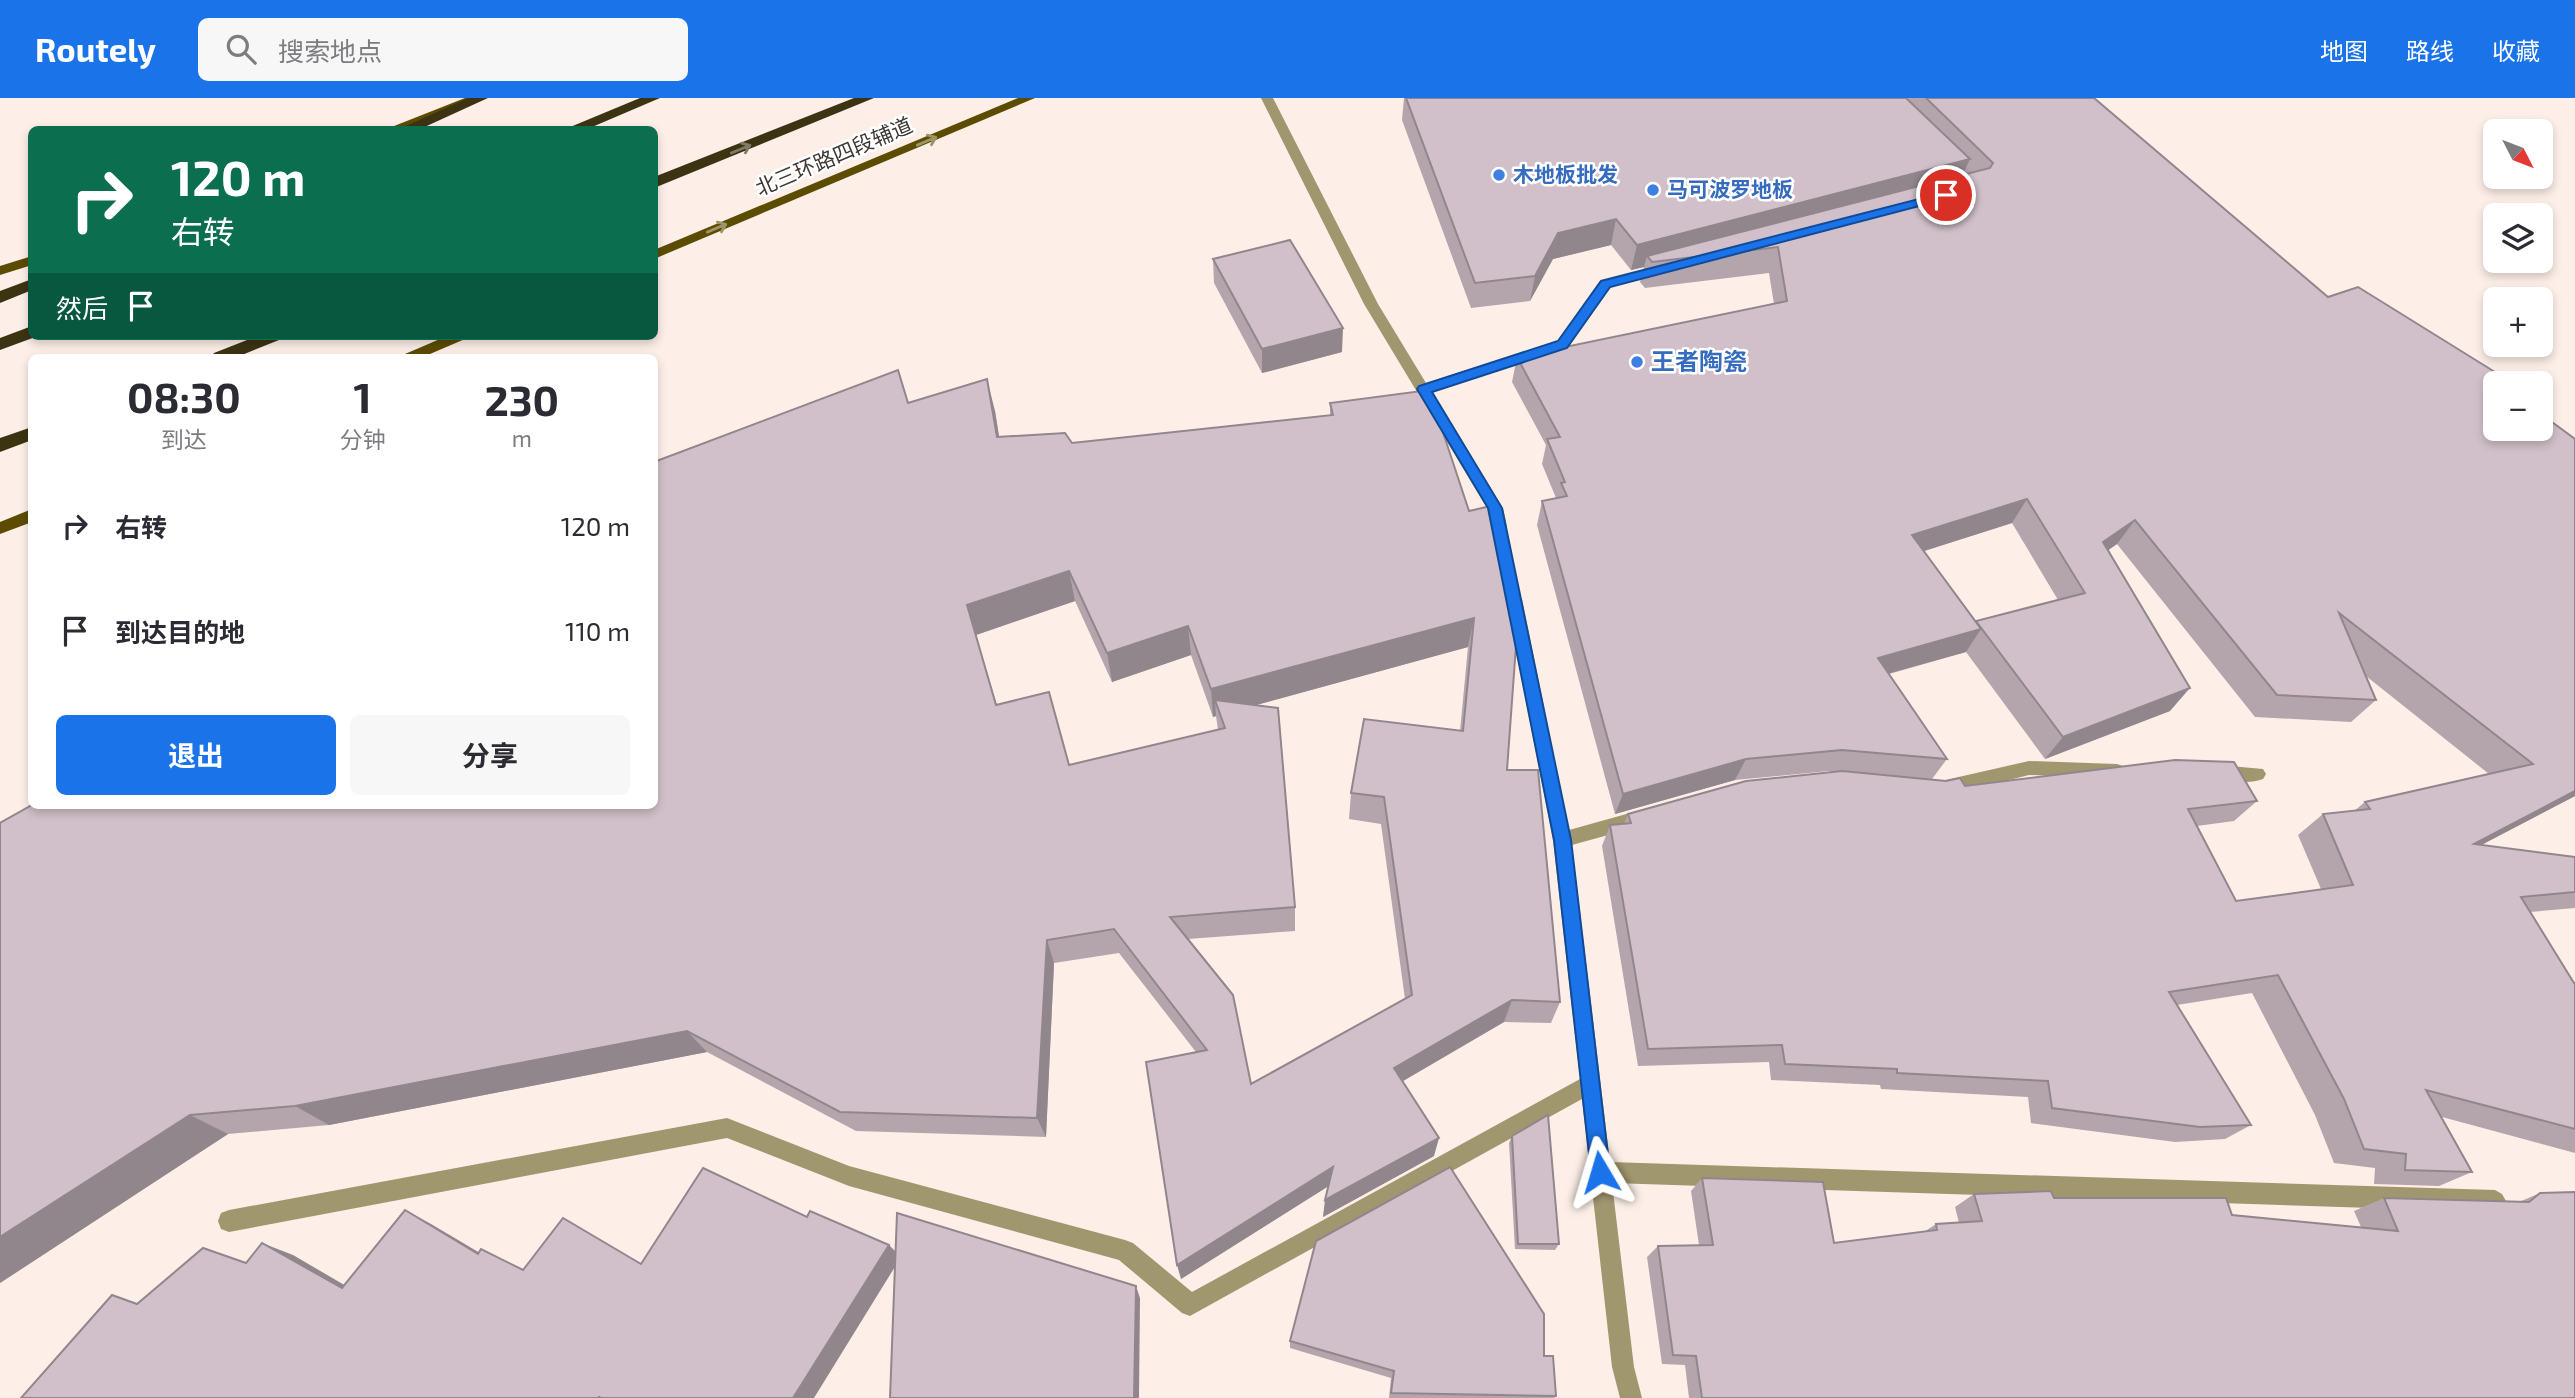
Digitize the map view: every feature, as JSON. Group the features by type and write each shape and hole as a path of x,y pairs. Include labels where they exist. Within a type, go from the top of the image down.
{"highway":[{"path":"413,126 479,98"},
{"path":"580,126 653,98"},
{"path":"658,181 867,98"},
{"path":"0,297 28,286"},
{"path":"0,344 28,334"},
{"path":"228,354 263,340"},
{"path":"0,445 28,434"}],"main road":[{"path":"401,126 479,98"},
{"name":"北三环路四段辅道","path":"658,253 1029,98"},
{"path":"0,271 28,261"},
{"path":"417,354 450,340"},
{"path":"0,528 28,517"}],"street":[{"path":"1268,98 1371,304 1495,508 1503,548"},
{"path":"1424,389 1563,344 1606,284 1684,263"},
{"path":"1511,587 1562,840 1623,1367 1631,1398"},
{"path":"1918,790 1931,791 2029,768 2137,771"},
{"path":"2204,773 2257,774"},
{"path":"1562,840 1669,810"},
{"path":"229,1221 727,1128 849,1176 1125,1251 1190,1305 1590,1084"},
{"path":"1600,1172 2495,1201"}],"building":[{"path":"1406,98 1906,98 1970,159 1637,245 1616,219 1558,233 1535,276 1475,283"},
{"path":"1926,98 2094,98 2328,297 2358,287 2493,371 2483,371 2483,441 2553,441 2553,423 2575,439 2575,791 2474,844 2575,857 2575,892 2521,897 2575,983 2575,1129 2426,1090 2472,1172 2405,1170 2406,1154 2364,1149 2344,1099 2278,975 2169,992 2251,1125 2200,1127 2052,1108 2048,1081 1897,1073 1897,1069 1785,1064 1782,1045 1648,1049 1610,825 1631,823 1628,814 1746,781 1842,771 1946,781 1960,778 1965,786 2175,760 2234,762 2257,801 2188,809 2236,901 2353,885 2323,814 2370,809 2365,802 2533,764 2339,613 2376,700 2277,695 2135,520 2103,542 2190,688 2063,737 1976,621 2085,593 2027,499 1912,535 1981,629 1878,658 1947,759 1842,750 1746,759 1623,794 1542,501 1567,496 1561,483 1565,482 1547,439 1560,437 1517,357 1787,301 1778,247 1652,262 1647,256 1990,168 1993,163"},
{"path":"1290,240 1343,328 1262,349 1213,259"},
{"path":"898,370 908,403 987,379 997,437 1065,433 1072,443 1333,415 1330,403 1429,390 1469,511 1495,505 1518,618 1507,770 1538,770 1560,1002 1512,1000 1394,1068 1439,1138 1325,1200 1333,1167 1177,1265 1146,1062 1207,1050 1114,929 1047,940 1037,1118 840,1112 687,1031 295,1106 190,1115 0,1237 0,823 28,807 658,809 658,460","holes":["1069,571 1107,653 1188,626 1211,689 1474,618 1463,731 1364,719 1351,793 1384,797 1412,995 1251,1084 1233,995 1170,917 1295,907 1278,708 1215,700 1225,728 1069,765 1049,692 996,705 967,605"]},
{"path":"1548,1115 1559,1244 1518,1244 1512,1136"},
{"path":"1450,1167 1544,1314 1544,1356 1553,1356 1556,1396 1391,1393 1394,1371 1290,1341 1316,1241"},
{"path":"703,1168 807,1217 810,1211 889,1245 793,1398 21,1398 112,1295 137,1304 203,1248 246,1263 262,1243 342,1288 405,1210 478,1254 481,1249 523,1270 563,1218 641,1264"},
{"path":"1702,1178 1823,1182 1834,1243 1937,1230 1936,1224 1982,1221 1974,1194 2051,1191 2054,1198 2226,1198 2232,1215 2398,1231 2384,1198 2529,1202 2540,1193 2575,1192 2575,1398 1702,1398 1696,1356 1673,1355 1658,1246 1713,1245"},
{"path":"897,1213 1136,1286 1134,1398 890,1398"}],"place":[{"name":"木地板批发","path":"1499,175"},
{"name":"马可波罗地板","path":"1653,190"},
{"name":"王者陶瓷","path":"1637,362"}],"route":[{"path":"1600,1172 1562,840 1495,508 1424,389 1563,344 1606,284 1946,195"}]}
